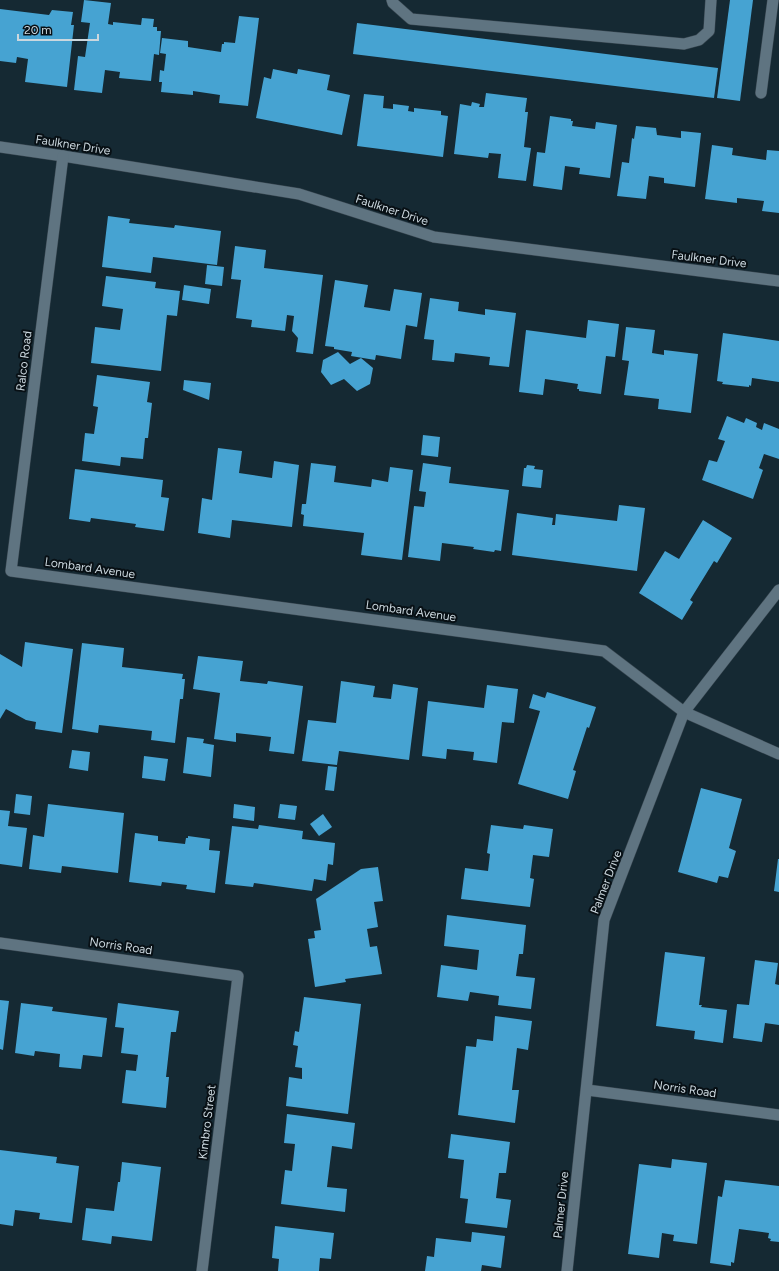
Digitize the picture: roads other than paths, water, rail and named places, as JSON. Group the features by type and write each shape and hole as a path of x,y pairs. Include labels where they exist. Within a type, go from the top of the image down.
{"street":[{"path":"392,0 393,3 411,19 684,44 699,40 709,31 711,0"},
{"path":"761,93 773,0"},
{"name":"Faulkner Drive","path":"0,147 299,194 434,237 779,281"},
{"name":"Ralco Road","path":"11,571 63,156"},
{"name":"Lombard Avenue","path":"11,571 604,651 684,712 779,754"},
{"name":"Palmer Drive","path":"567,1271 604,920 684,712 779,590"},
{"name":"Norris Road","path":"0,943 238,976"},
{"name":"Kimbro Street","path":"202,1271 238,976"},
{"name":"Norris Road","path":"587,1090 779,1115"}]}
